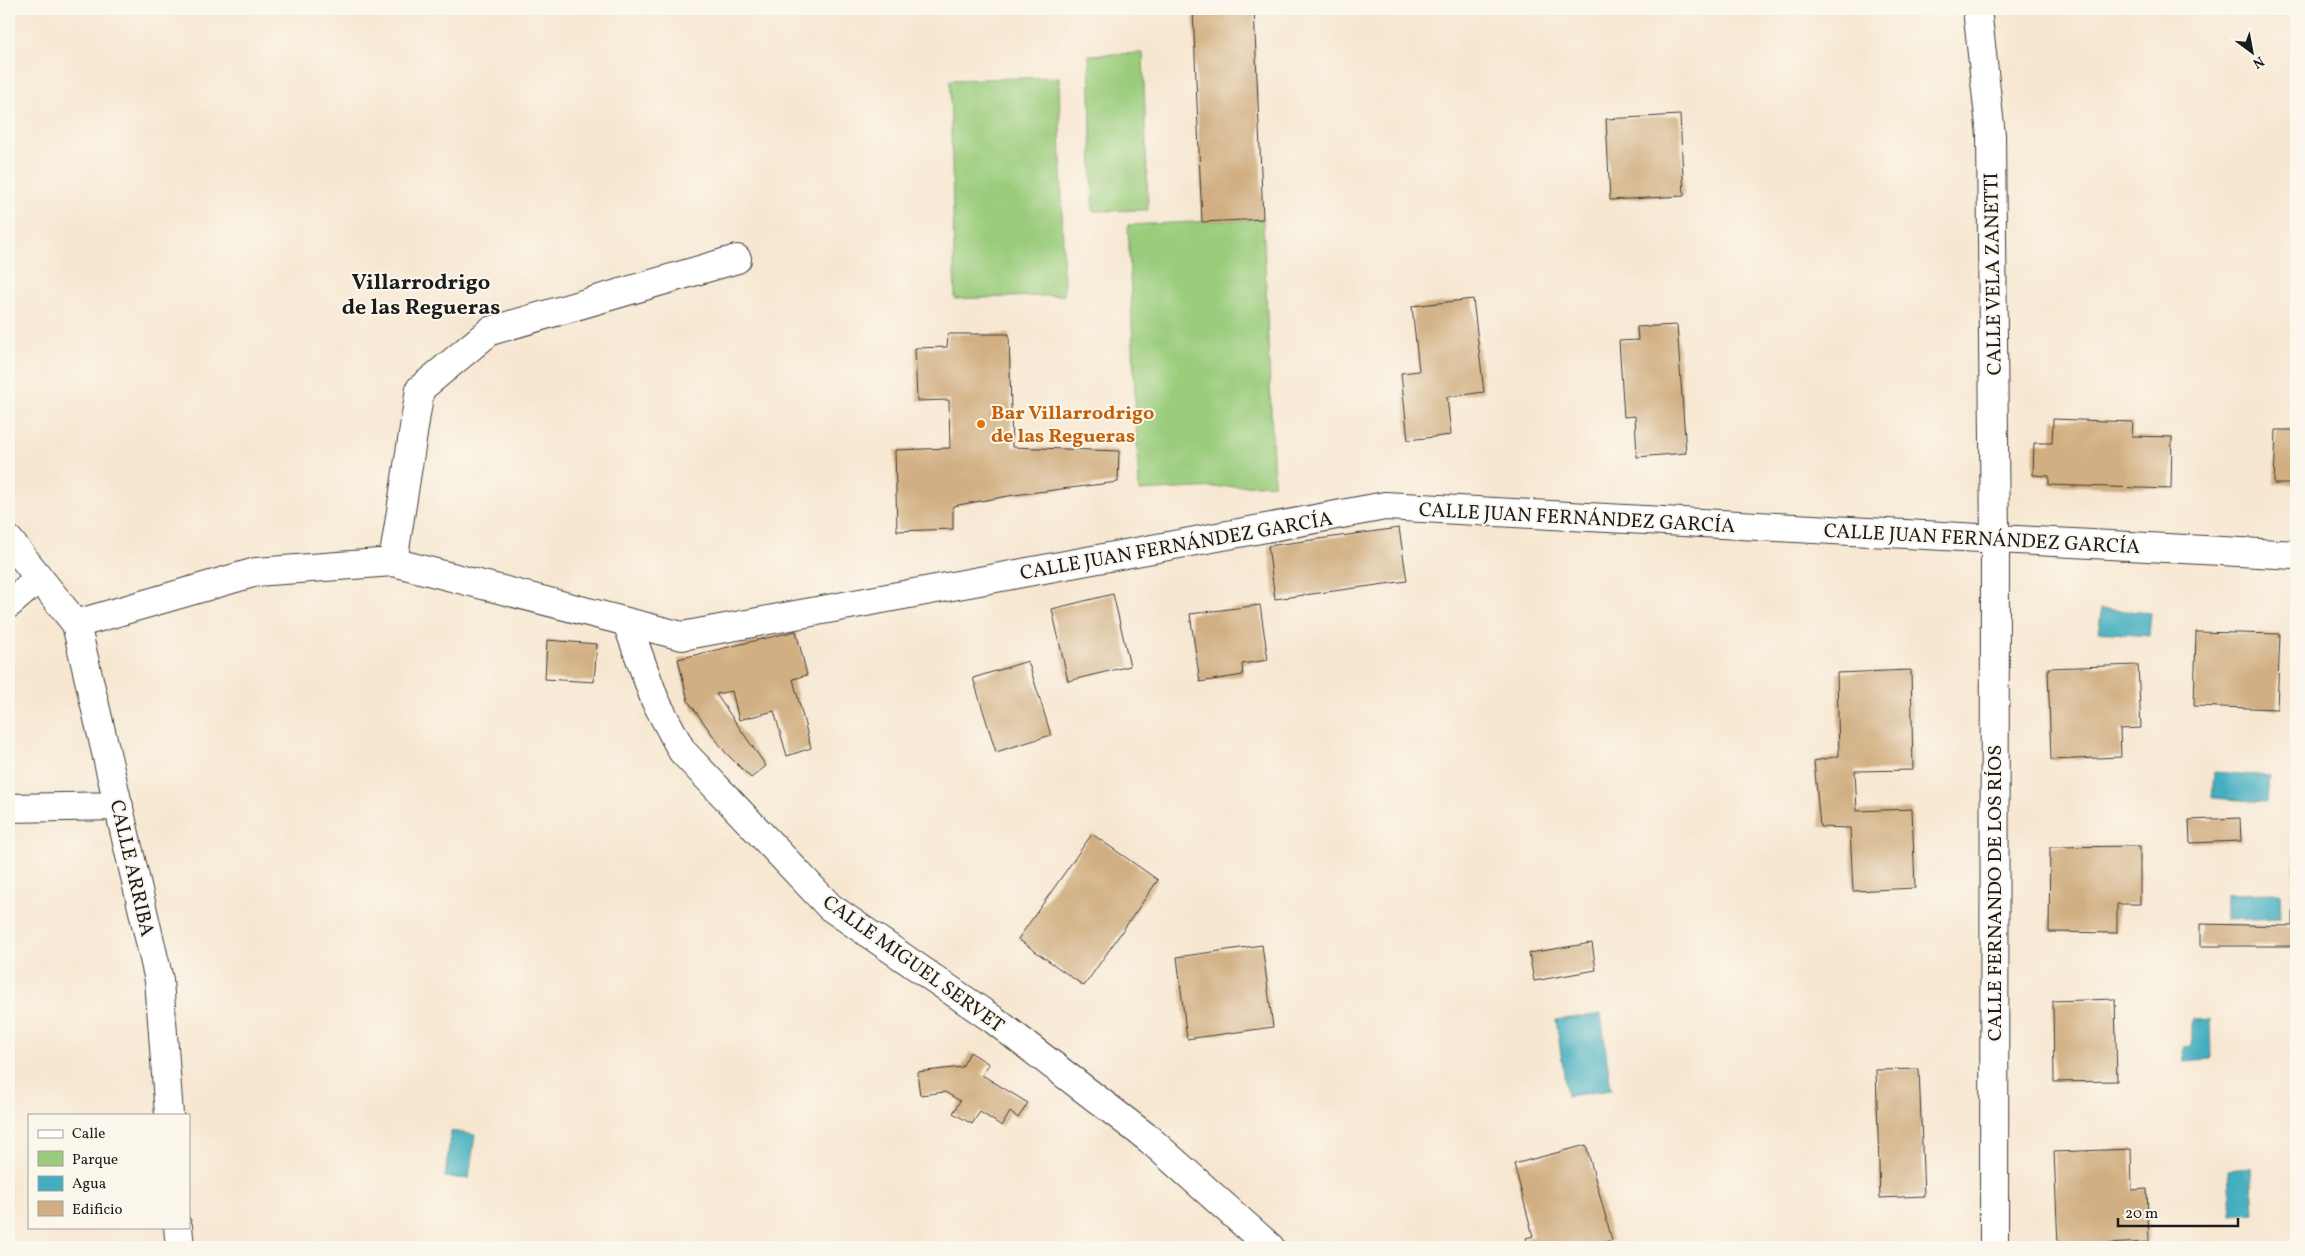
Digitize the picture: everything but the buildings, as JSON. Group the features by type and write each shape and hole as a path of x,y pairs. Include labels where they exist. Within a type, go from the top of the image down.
{"street":[{"name":"CALLE VELA ZANETTI","path":"1977,9 1991,135 1995,540"},
{"path":"393,562 420,389 490,331 737,260"},
{"name":"CALLE JUAN FERNÁNDEZ GARCÍA","path":"76,624 256,572 393,562 682,636 1385,506 2296,555"},
{"path":"9,540 76,624"},
{"name":"CALLE FERNANDO DE LOS RÍOS","path":"1994,1247 1995,540"},
{"path":"9,604 39,578"},
{"name":"CALLE MIGUEL SERVET","path":"627,623 655,700 682,751 830,907 994,1020 1149,1139 1270,1247"},
{"name":"CALLE ARRIBA","path":"76,624 159,980 170,1114"},
{"path":"9,808 119,806"},
{"path":"178,1228 180,1247"}],"green space":[{"path":"1143,53 1148,210 1093,211 1089,55"},
{"path":"1059,77 1064,295 955,299 950,80"},
{"path":"1263,219 1274,484 1139,491 1128,225"}],"water":[{"path":"2101,609 2151,613 2149,636 2099,632"},
{"path":"2214,772 2269,776 2267,802 2212,798"},
{"path":"2280,893 2281,918 2226,920 2226,894"},
{"path":"1601,1014 1611,1090 1567,1096 1556,1020"},
{"path":"2210,1019 2211,1059 2184,1061 2183,1047 2192,1046 2192,1020"},
{"path":"451,1131 475,1135 469,1179 445,1177"},
{"path":"2251,1168 2254,1213 2231,1215 2228,1170"}],"place":[{"name":"Bar Villarrodrigo de las Regueras","path":"981,424"}],"district":[{"name":"Villarrodrigo de las Regueras","path":"421,294"}]}
